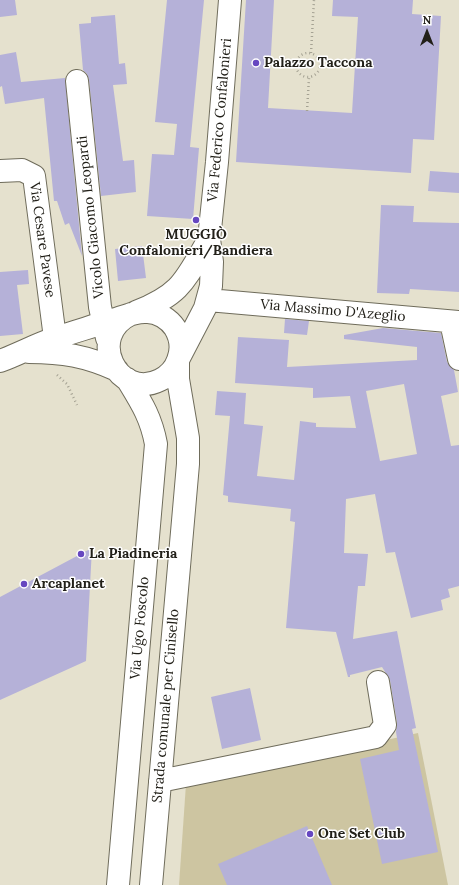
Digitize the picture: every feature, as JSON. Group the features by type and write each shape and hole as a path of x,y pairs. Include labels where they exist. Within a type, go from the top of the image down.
{"street":[{"name":"Via Federico Confalonieri","path":"179,360 208,300 212,276 209,240 230,0"},
{"name":"Vicolo Giacomo Leopardi","path":"77,81 100,307 117,368"},
{"name":"Via Cesare Pavese","path":"0,171 22,170 34,176 55,338"},
{"name":"Via Federico Confalonieri","path":"132,314 165,300 178,290 209,240"},
{"name":"Via Massimo D'Azeglio","path":"208,300 455,322"},
{"path":"0,361 55,338 132,314 145,312 162,316 171,323 176,330 180,341 179,360 170,373 158,381 145,384 117,368 93,360 65,354 24,352"},
{"path":"117,368 109,340 112,331 120,321 132,314"},
{"path":"455,322 459,359"},
{"name":"Strada comunale per Cinisello","path":"151,885 188,464 188,438 179,383 179,360"},
{"name":"Via Ugo Foscolo","path":"117,368 145,407 152,425 156,444 118,885"},
{"path":"160,781 376,737 385,725 378,682"}],"path":[{"path":"310,53 314,0"},
{"path":"304,53 310,53 317,56 321,62 320,69 316,75 309,78 302,76 297,71 296,64 298,58 304,53"},
{"path":"307,111 309,78"},
{"path":"51,373 62,378 67,384 77,405"}],"shaded area":[{"name":"One Set Club","path":"418,733 448,885 179,885 186,784"}],"building":[{"path":"0,0 15,0 17,15 0,17"},
{"path":"167,0 204,0 190,147 199,148 193,219 147,216 152,154 174,155 177,124 155,122"},
{"name":"Palazzo Taccona","path":"246,0 274,0 268,108 352,113 358,17 332,16 333,0 413,0 412,14 441,16 434,140 413,139 411,173 236,162"},
{"path":"115,15 119,64 125,63 127,84 113,85 123,161 134,160 136,192 101,196 89,80 87,74 83,70 79,24 91,23 91,17"},
{"path":"16,52 21,82 65,78 82,256 69,223 65,225 57,201 54,201 44,98 5,104 2,86 0,87 0,55"},
{"path":"430,171 459,173 459,193 428,191"},
{"path":"381,205 414,206 413,222 459,223 459,292 410,289 409,294 377,293"},
{"path":"142,246 146,278 118,281 115,249"},
{"path":"28,270 29,284 17,285 23,334 0,336 0,272"},
{"path":"285,319 309,321 307,335 284,333"},
{"path":"383,328 441,333 447,362 454,370 458,392 441,396 451,446 459,445 459,586 448,589 450,597 441,600 443,610 411,618 395,552 386,553 375,494 346,499 344,553 368,554 365,586 358,586 353,639 397,631 416,728 412,729 438,852 382,864 360,759 399,750 396,732 397,723 390,680 382,667 350,675 350,677 348,677 336,632 286,628 295,522 290,521 291,509 228,502 228,496 223,495 230,416 215,415 217,391 246,393 244,424 263,426 257,476 294,480 300,421 316,423 316,427 356,428 350,396 313,398 313,388 235,383 238,337 289,340 287,367 417,360 417,347 344,339 344,335","holes":["404,384 417,454 380,461 366,391"]},
{"path":"92,548 86,661 0,700 0,597"},
{"path":"250,688 261,740 222,749 211,697"},
{"path":"307,826 332,885 227,885 218,864"}],"place":[{"name":"Palazzo Taccona","path":"256,63"},
{"name":"MUGGIÒ Confalonieri/Bandiera","path":"196,220"},
{"name":"La Piadineria","path":"81,554"},
{"name":"Arcaplanet","path":"24,584"},
{"name":"One Set Club","path":"310,834"}]}
